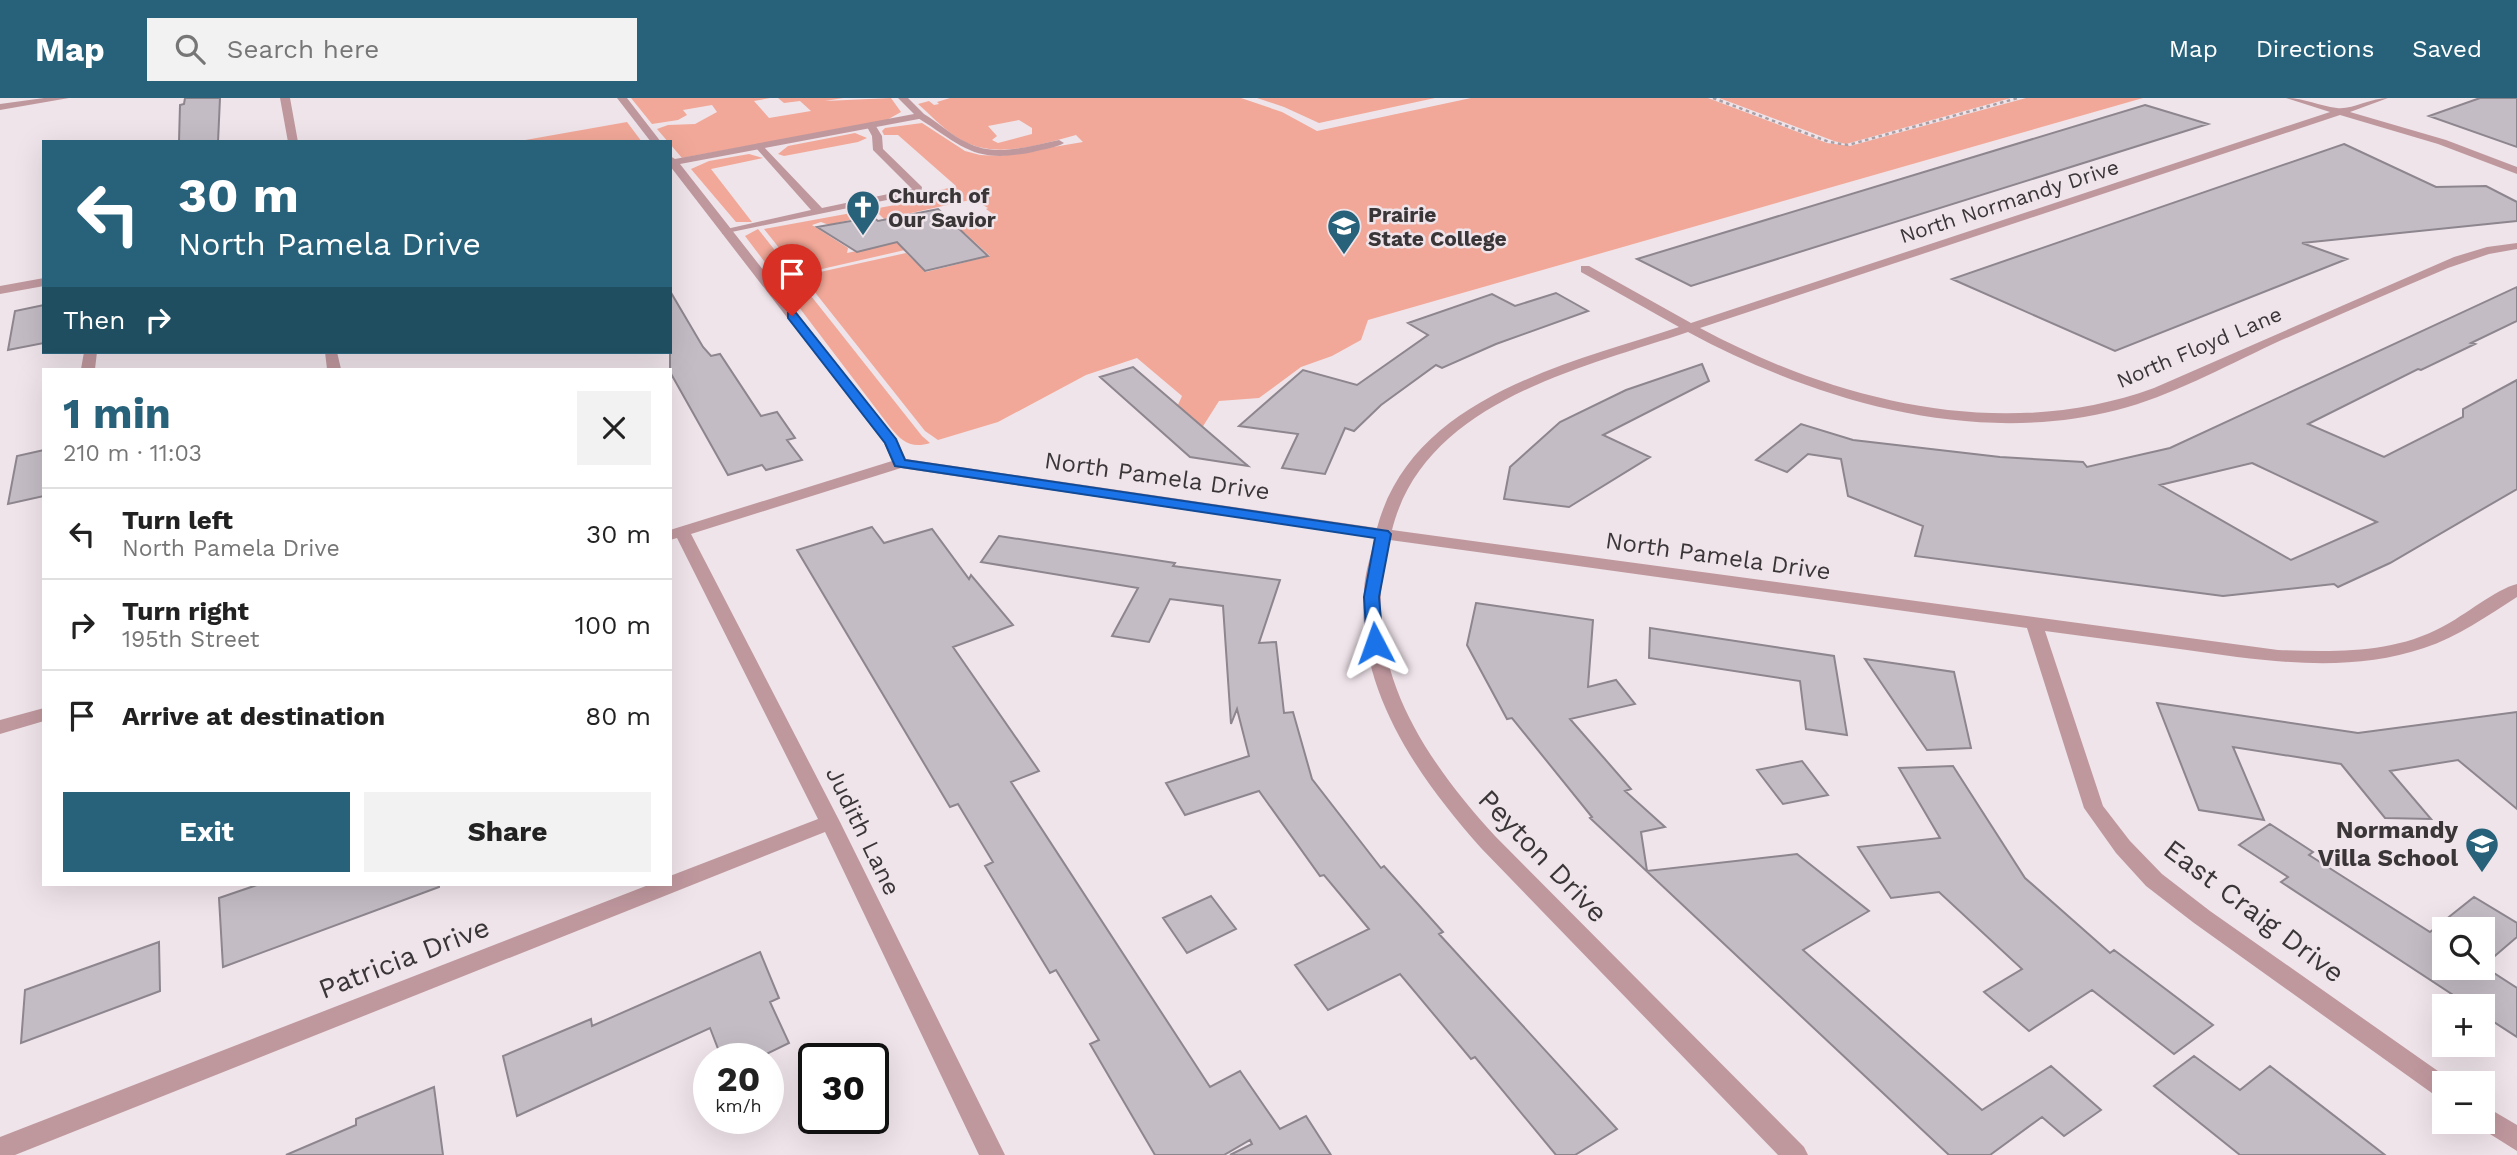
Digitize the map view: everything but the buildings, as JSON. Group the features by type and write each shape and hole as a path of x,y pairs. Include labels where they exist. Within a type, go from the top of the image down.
{"street":[{"path":"0,107 64,98"},
{"path":"285,98 293,140"},
{"path":"622,98 654,140"},
{"path":"903,98 921,116 962,144 986,153 1010,152 1059,143"},
{"path":"2291,98 2442,142 2517,172"},
{"name":"North Normandy Drive","path":"1383,534 1395,495 1415,464 1449,431 1489,403 1548,374 2383,98"},
{"path":"672,162 921,116"},
{"path":"726,232 918,191 878,150 877,136 871,125"},
{"path":"760,146 819,212"},
{"path":"672,163 891,442 900,463 676,534"},
{"name":"North Floyd Lane","path":"1689,326 1784,374 1855,396 1971,416 2058,415 2087,412 2141,397 2479,252 2517,246"},
{"path":"1584,269 1689,326"},
{"path":"0,290 42,282"},
{"name":"North Pamela Drive","path":"900,463 1383,534 2255,654 2340,656 2389,652 2437,637 2517,589"},
{"name":"Judith Lane","path":"676,534 830,822 992,1155"},
{"name":"Peyton Drive","path":"1383,534 1372,597 1375,643 1388,691 1422,760 1462,814 1488,842 1795,1155"},
{"name":"East Craig Drive","path":"2034,624 2094,808 2123,847 2154,880 2202,917 2432,1079"},
{"path":"0,727 42,715"},
{"name":"Patricia Drive","path":"672,884 830,822"},
{"name":"Patricia Drive","path":"0,1149 668,886"},
{"path":"2495,1124 2517,1139"}],"path":[{"path":"1713,98 1829,142 1848,145 2018,98"}],"shaded area":[{"path":"631,98 770,98 754,101 769,118 811,111 800,101 784,103 778,98 843,98 825,101 891,98 901,112 885,121 682,158 672,146 672,140 666,140 657,129 668,125 695,124 717,112 712,105 683,110 687,115 678,120 652,124"},
{"name":"Prairie State College","path":"950,98 1241,98 1282,112 1317,131 1471,98 1708,98 1827,143 1850,146 2026,98 2143,98 1368,320 1361,340 1332,356 1301,367 1259,398 1219,401 1200,431 1171,420 1182,396 1137,358 1086,375 998,422 938,440 925,431 802,276 906,253 926,272 990,256 965,233 930,241 921,234 979,221 977,218 993,214 986,209 988,208 970,200 884,219 878,213 829,225 821,222 812,225 848,248 847,253 902,241 905,250 800,274 764,229 895,205 906,199 956,186 898,135 884,135 882,131 885,128 922,123 965,151 980,155 1000,156 1083,142 1076,135 1015,149 999,150 969,144 940,125 918,104 929,101 934,105 939,104 937,102","holes":["1019,120 1032,128 1032,134 998,143 992,140 997,136 988,126"]},
{"path":"1257,98 1435,98 1319,123"},
{"path":"1719,98 2011,98 1846,144"},
{"path":"627,122 640,140 525,140"},
{"path":"855,133 867,138 784,156 778,154 788,146"},
{"path":"749,154 763,158 711,169 752,222 736,222 691,169 709,161"},
{"path":"758,229 930,443 917,445 907,442 890,427 745,236"}],"place":[{"name":"Church of Our Savior","path":"863,237"},
{"name":"Prairie State College","path":"1344,256"},
{"name":"Normandy Villa School","path":"2482,874"}],"route":[{"path":"792,316 891,442 900,463 1383,534 1372,597 1375,643"}]}
